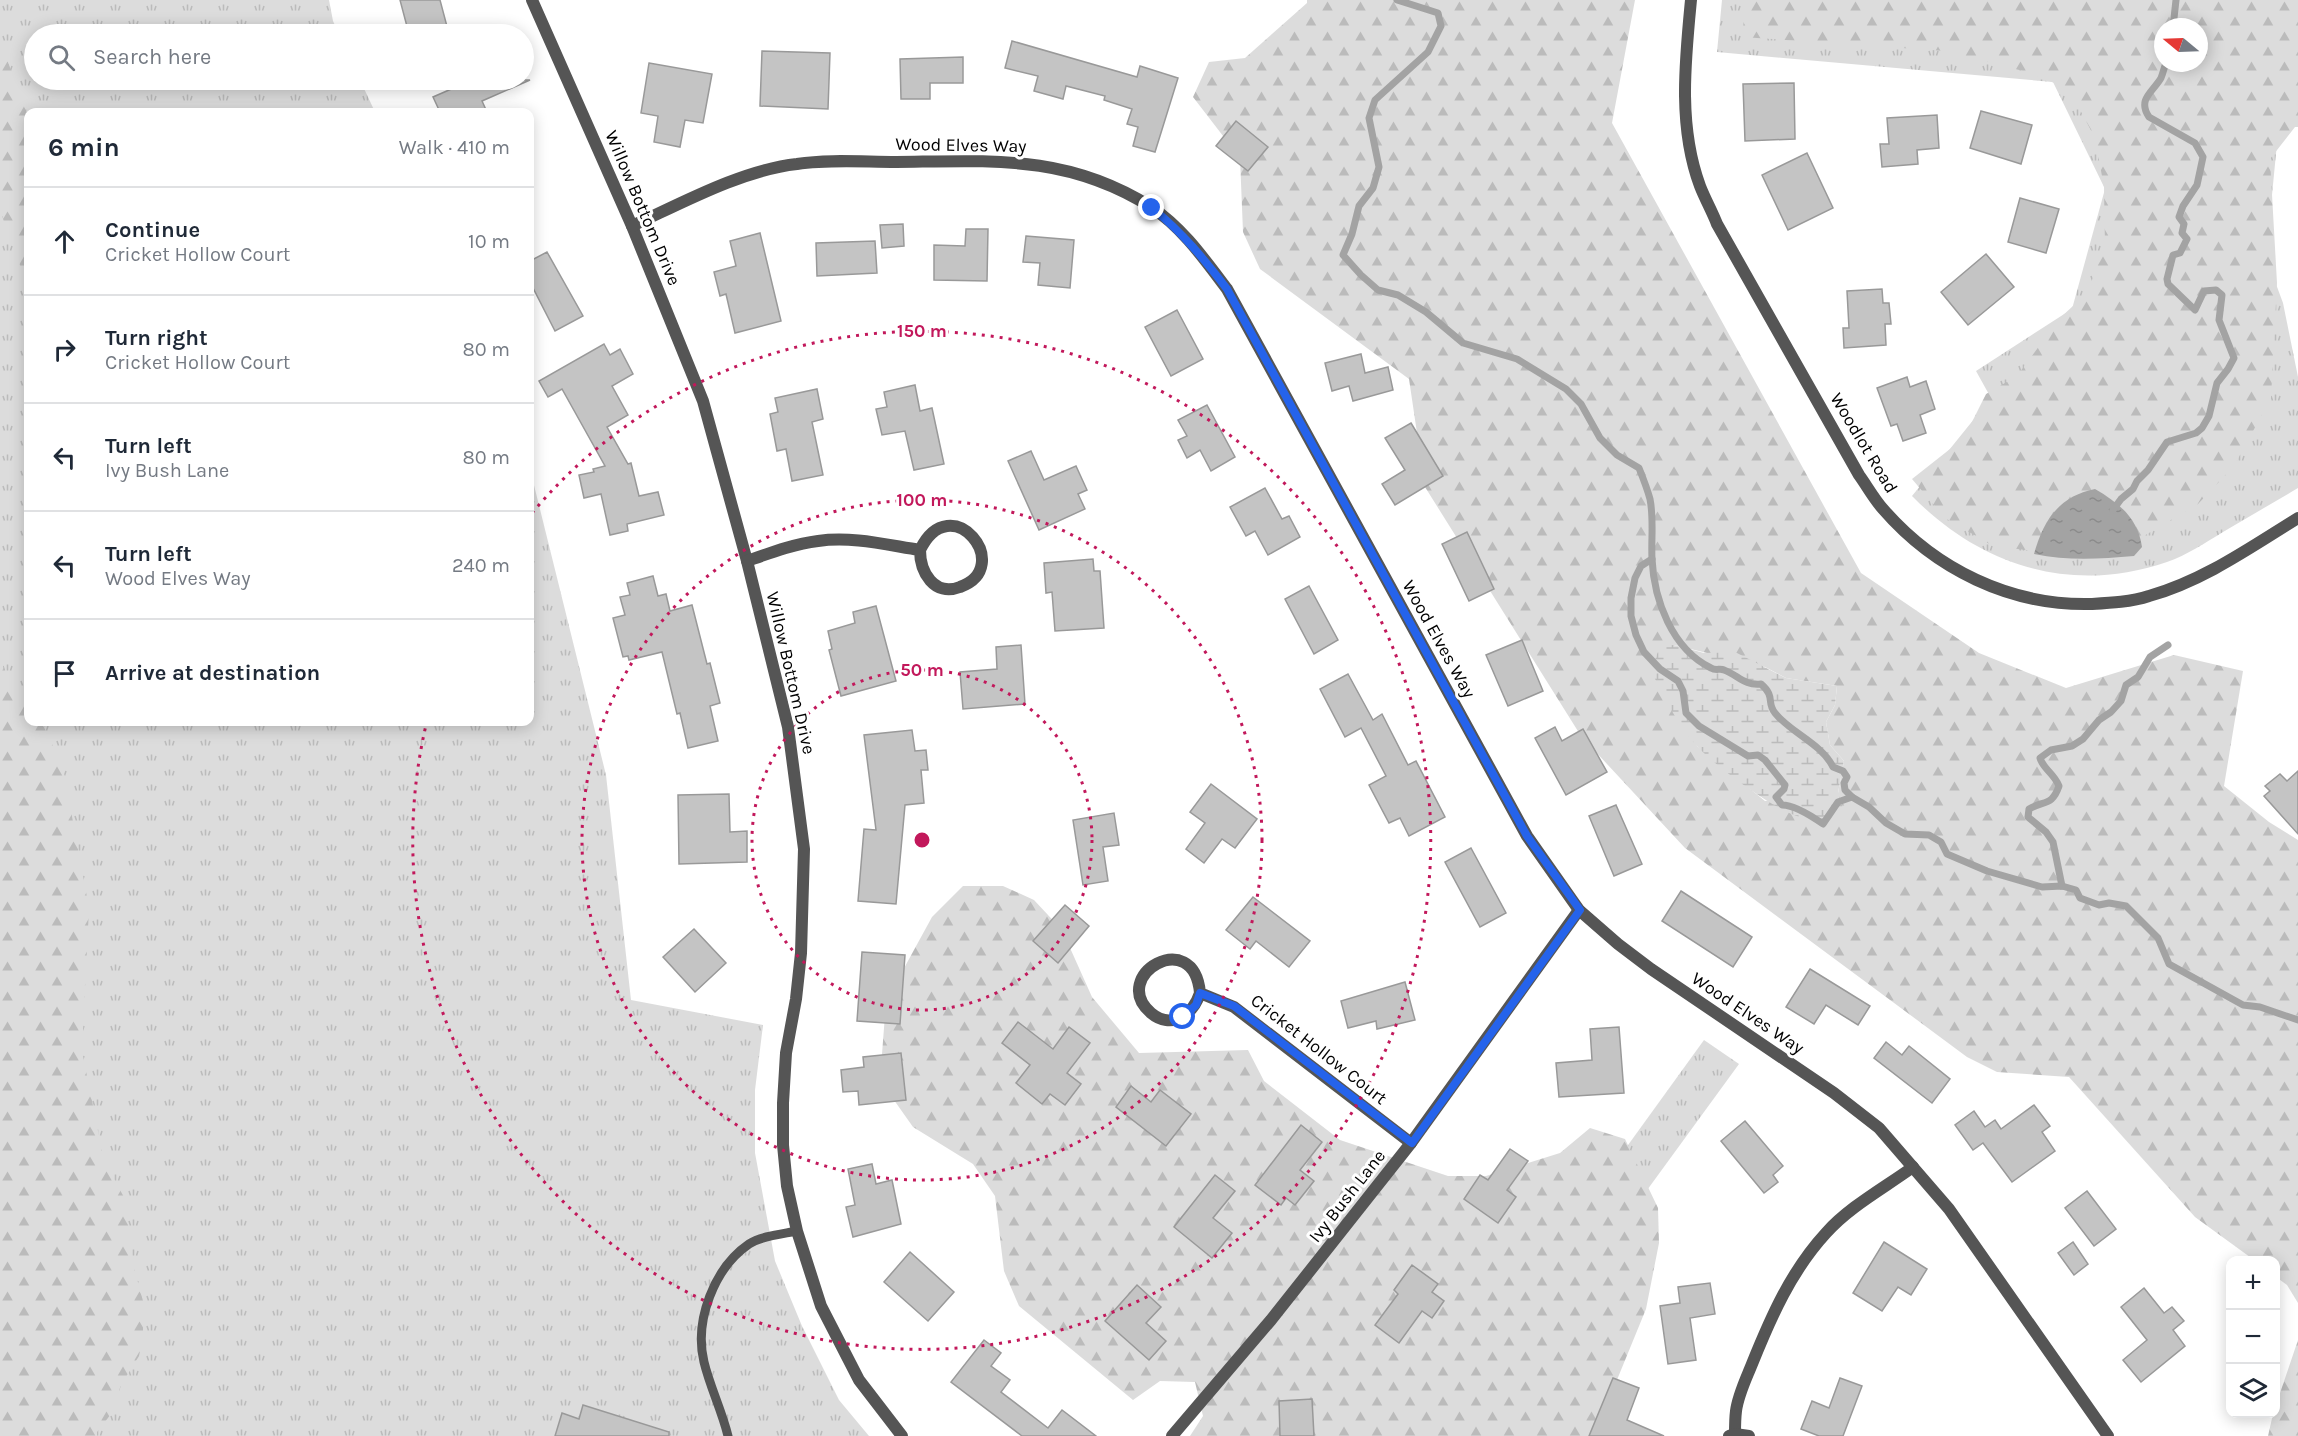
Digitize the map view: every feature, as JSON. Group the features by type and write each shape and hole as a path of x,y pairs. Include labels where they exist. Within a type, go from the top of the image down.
{"street":[{"name":"Willow Bottom Drive","path":"532,0 632,226 703,401 747,561 788,727 804,849 801,953 786,1053 783,1103 783,1145 787,1186 797,1231 821,1306 859,1380 902,1436"},
{"name":"Woodlot Road","path":"1691,0 1684,105 1690,148 1700,186 1717,224 1859,475 1882,507 1908,535 1943,562 1977,581 2011,595 2072,604 2106,603 2148,597 2189,581 2298,518"},
{"name":"Wood Elves Way","path":"632,226 714,188 796,164 988,161 1027,163 1066,170 1095,179 1152,208 1175,226 1201,254 1227,289 1527,836 1580,910 1618,944 1651,969 1834,1093 1878,1128 1948,1209 2108,1436"},
{"path":"948,526 963,528 973,535 981,547 982,558 979,571 971,582 958,588 947,589 934,584 925,575 920,563 920,550 926,538 936,530 948,526"},
{"path":"747,561 797,545 821,541 849,540 920,550"},
{"name":"Ivy Bush Lane","path":"1172,1436 1271,1320 1412,1143 1580,910"},
{"path":"1175,960 1185,963 1194,971 1199,981 1200,993 1196,1005 1189,1013 1172,1020 1162,1019 1152,1014 1141,999 1141,980 1154,963 1175,960"},
{"name":"Cricket Hollow Court","path":"1200,993 1234,1006 1412,1143"},
{"path":"1749,1436 1732,1435 1736,1410 1770,1320 1784,1292 1826,1232 1913,1167"}],"lane":[{"path":"728,1436 702,1353 701,1344 708,1303 724,1268 734,1256 751,1243 797,1231"}],"green space":[{"path":"0,0 329,0 334,24 24,24 24,90 365,90 373,108 24,108 24,726 534,726 534,485 606,775 631,1000 763,1025 755,1090 755,1153 775,1261 802,1326 839,1400 869,1436 0,1436"},
{"path":"1307,0 1635,0 1612,123 1861,573 1979,653 2066,688 2174,655 2243,671 2224,786 2269,822 2298,840 2298,1303 2287,1285 2280,1280 2280,1256 2249,1256 2195,1217 2069,1077 1997,1072 1967,1057 1685,848 1581,736 1425,487 1409,379 1260,269 1243,232 1240,158 1193,97 1209,62 1245,58 1307,3","holes":["1674,645 1765,667 1786,678 1837,686 1835,705 1826,722 1830,745 1844,761 1838,793 1765,801 1697,746"]},
{"path":"1722,0 2253,0 2281,102 2266,257 2283,303 2298,377 2298,488 2196,548 2167,562 2131,572 2096,575 2062,574 2029,568 1998,556 1967,540 1939,520 1912,496 1991,398 1976,371 2072,309 2105,189 2053,82 1717,52"},
{"path":"1746,0 2298,0 2298,127 2295,127 2270,159 2277,283 2271,398 2234,466 2198,504 2132,543 2074,556 1993,546 1945,518 1912,479 1964,438 1986,394 2017,376 2060,318 2087,293 2105,246 2104,187 2095,138 2069,89 2027,72 1946,51 1742,37"},
{"path":"0,40 25,108 24,277 0,209"},
{"path":"1674,645 1704,653 1735,652 1786,678 1837,686 1835,705 1826,722 1830,745 1844,761 1838,793 1844,812 1817,819 1789,813 1746,786 1706,755 1677,720 1651,671 1660,646"},
{"path":"0,655 6,678 24,696 24,726 44,726 63,768 89,908 82,1051 104,1161 125,1199 133,1264 143,1301 143,1336 139,1356 121,1385 111,1414 97,1432 97,1436 0,1436"},
{"path":"963,886 1003,886 1034,900 1062,930 1092,997 1139,1053 1248,1050 1264,1081 1340,1140 1448,1176 1486,1176 1560,1153 1590,1128 1625,1139 1658,1208 1659,1243 1646,1309 1594,1436 1190,1436 1203,1416 1195,1382 1160,1381 1133,1400 1019,1306 1004,1271 995,1196 973,1164 913,1127 889,1093 882,1054 885,1015 897,981 932,917"},
{"path":"1704,1040 1739,1064 1486,1411 1422,1430"},
{"path":"2298,1340 2298,1436 2268,1436 2272,1418 2280,1418 2280,1393"}],"water":[{"path":"2095,489 2112,500 2132,520 2142,547 2134,556 2084,559 2034,554 2042,531 2054,512 2072,497"}],"building":[{"path":"400,0 440,0 446,24 406,24"},
{"path":"1012,41 1137,77 1140,66 1178,78 1155,152 1133,146 1138,127 1127,124 1132,109 1104,100 1105,96 1066,86 1063,99 1034,91 1038,76 1005,68"},
{"path":"762,51 830,53 828,109 760,106"},
{"path":"963,57 963,83 930,83 930,99 901,99 900,59"},
{"path":"649,63 712,74 703,123 685,120 680,147 654,142 658,116 641,113"},
{"path":"1794,83 1795,139 1745,141 1743,84"},
{"path":"449,90 507,90 482,101 485,108 438,108 433,97"},
{"path":"1981,111 2032,125 2021,164 1970,148"},
{"path":"1937,115 1939,148 1917,150 1918,164 1882,167 1880,144 1889,144 1887,118"},
{"path":"1236,121 1268,147 1248,171 1216,146"},
{"path":"1807,153 1833,208 1788,230 1762,175"},
{"path":"2020,198 2059,209 2046,253 2008,242"},
{"path":"903,224 904,246 882,248 880,225"},
{"path":"966,229 988,229 987,281 934,280 934,245 965,246"},
{"path":"760,233 781,321 735,333 726,294 720,296 714,272 736,266 730,241"},
{"path":"1026,236 1074,240 1070,288 1038,285 1040,263 1023,262"},
{"path":"875,241 877,273 817,276 816,243"},
{"path":"547,252 583,316 555,331 534,290 534,259"},
{"path":"1986,254 2014,287 1968,325 1941,292"},
{"path":"1882,289 1883,303 1889,303 1891,324 1885,324 1886,345 1844,348 1843,328 1849,328 1847,291"},
{"path":"1177,310 1203,359 1171,376 1145,327"},
{"path":"604,344 610,355 620,349 633,374 612,386 628,415 607,427 628,464 631,463 639,496 658,492 664,515 627,524 628,531 610,535 601,494 584,498 579,475 594,472 593,469 605,466 562,389 548,397 539,381"},
{"path":"1361,354 1365,373 1388,367 1393,390 1353,401 1349,386 1332,391 1325,363"},
{"path":"1907,377 1910,387 1926,381 1935,409 1920,415 1926,433 1903,441 1897,424 1891,426 1877,388"},
{"path":"915,385 920,411 932,408 944,464 914,470 905,431 882,435 876,409 887,407 884,392"},
{"path":"817,389 823,419 812,422 823,475 792,481 786,449 777,451 770,414 778,412 775,398"},
{"path":"1207,405 1235,457 1211,471 1200,450 1187,458 1178,440 1187,436 1178,420"},
{"path":"1411,423 1443,476 1395,505 1382,484 1405,470 1385,438"},
{"path":"1031,451 1044,480 1076,466 1087,490 1078,494 1085,509 1039,530 1008,461"},
{"path":"1265,488 1282,519 1289,516 1300,537 1268,555 1255,531 1246,536 1230,507"},
{"path":"1467,532 1494,589 1469,601 1442,544"},
{"path":"1093,559 1094,571 1100,571 1104,628 1055,631 1052,592 1046,593 1044,563"},
{"path":"653,576 658,596 666,594 670,611 692,605 720,703 710,706 718,741 688,748 662,652 629,660 628,656 623,657 613,618 625,615 620,597 630,595 627,583"},
{"path":"1309,586 1338,640 1314,654 1285,599"},
{"path":"876,606 896,681 841,696 829,650 832,649 828,631 855,623 853,612"},
{"path":"1522,640 1543,691 1508,706 1486,655"},
{"path":"1021,645 1025,704 963,709 960,672 997,669 996,647"},
{"path":"1348,674 1373,720 1382,714 1408,765 1416,761 1445,817 1409,836 1400,818 1389,823 1369,785 1386,776 1361,728 1345,737 1320,689"},
{"path":"1555,727 1562,741 1583,729 1607,772 1566,795 1535,738"},
{"path":"912,730 915,751 926,750 928,770 921,770 924,803 905,805 896,904 858,901 864,829 876,830 864,735"},
{"path":"2298,771 2298,834 2264,796 2270,791 2265,786 2280,774 2287,781"},
{"path":"1211,784 1257,819 1235,848 1222,839 1204,863 1186,849 1205,823 1190,812"},
{"path":"729,794 730,832 747,831 747,862 679,864 678,795"},
{"path":"1616,805 1642,864 1614,876 1589,816"},
{"path":"1114,813 1119,845 1103,847 1108,881 1083,885 1073,820"},
{"path":"1471,848 1506,913 1480,927 1445,862"},
{"path":"1681,891 1752,937 1733,967 1662,921"},
{"path":"1253,897 1310,941 1289,967 1256,941 1250,949 1226,930"},
{"path":"1065,905 1089,926 1058,963 1033,941"},
{"path":"694,929 726,963 695,992 663,957"},
{"path":"862,952 905,955 900,1024 857,1021"},
{"path":"1810,969 1870,1006 1858,1025 1826,1005 1814,1024 1786,1007"},
{"path":"1405,982 1415,1020 1377,1029 1376,1021 1348,1028 1341,1001"},
{"path":"1018,1022 1053,1049 1069,1027 1090,1043 1067,1073 1081,1084 1065,1105 1050,1094 1042,1104 1016,1083 1030,1065 1002,1043"},
{"path":"1619,1027 1624,1093 1559,1097 1556,1063 1592,1060 1590,1029"},
{"path":"1886,1042 1902,1055 1909,1046 1950,1079 1932,1103 1874,1058"},
{"path":"901,1053 906,1100 859,1105 858,1091 843,1092 841,1070 864,1067 863,1057"},
{"path":"1131,1086 1151,1102 1160,1090 1191,1114 1166,1146 1116,1107"},
{"path":"2034,1105 2050,1126 2042,1132 2055,1151 2012,1182 1983,1143 1973,1150 1955,1125 1974,1111 1985,1127 1995,1120 2001,1129"},
{"path":"1745,1121 1783,1166 1773,1175 1778,1182 1764,1193 1721,1141"},
{"path":"1301,1125 1322,1142 1300,1170 1314,1181 1295,1205 1286,1198 1281,1205 1255,1185"},
{"path":"1510,1149 1528,1161 1507,1190 1516,1197 1498,1223 1464,1199 1480,1175 1488,1180"},
{"path":"872,1164 876,1184 892,1180 901,1224 853,1237 846,1207 855,1205 848,1169"},
{"path":"1215,1175 1235,1191 1213,1218 1232,1233 1212,1258 1174,1227"},
{"path":"2087,1191 2116,1229 2094,1246 2065,1208"},
{"path":"1884,1242 1927,1269 1911,1295 1898,1287 1882,1311 1853,1293"},
{"path":"2073,1242 2088,1264 2074,1275 2058,1253"},
{"path":"910,1252 954,1292 928,1321 884,1282"},
{"path":"1412,1265 1438,1284 1432,1292 1444,1301 1432,1318 1422,1311 1399,1343 1375,1325 1398,1294 1394,1290"},
{"path":"1710,1283 1715,1314 1690,1318 1696,1360 1668,1364 1660,1306 1680,1303 1678,1287"},
{"path":"1137,1285 1161,1307 1146,1323 1166,1341 1149,1360 1105,1321"},
{"path":"2144,1288 2164,1313 2172,1307 2184,1321 2173,1330 2185,1346 2141,1382 2123,1360 2147,1340 2121,1307"},
{"path":"984,1340 1001,1353 991,1366 1010,1380 1001,1392 1048,1428 1062,1410 1096,1436 1022,1436 951,1382"},
{"path":"1613,1378 1639,1388 1627,1420 1664,1436 1589,1436"},
{"path":"1840,1378 1862,1386 1843,1436 1819,1436 1801,1429 1812,1401 1829,1408"},
{"path":"1312,1399 1314,1436 1280,1436 1279,1401"},
{"path":"583,1405 669,1432 669,1436 555,1436 562,1413 579,1419"}],"waterway":[{"path":"1397,0 1438,13 1441,26 1428,52 1375,100 1369,118 1379,167 1373,188 1359,206 1352,234 1343,255 1378,290 1398,295 1426,312 1463,343 1517,359 1566,389 1581,404 1600,438 1617,455 1639,468 1650,499 1652,559 1657,591 1668,622 1686,649 1697,660 1713,669 1724,670 1746,682 1761,684 1770,696 1771,706 1775,713 1789,727 1822,752 1833,767 1843,771 1847,777 1844,783 1845,790 1869,807 1886,823 1905,834 1929,835 1941,842 1947,854 1987,871 2042,887 2062,886 2076,890 2080,898 2099,905 2109,903 2126,906 2158,938 2169,964 2243,1005 2260,1007 2298,1020"},
{"path":"2174,18 2176,0"},
{"path":"2113,510 2133,489 2167,442 2196,433 2202,428 2209,416 2217,383 2234,358 2219,320 2222,295 2216,290 2204,291 2195,310 2168,284 2167,279 2173,255 2180,253 2187,239 2182,233 2184,224 2179,217 2183,206 2197,185 2203,157 2195,143 2149,117 2146,111 2145,100 2163,72"},
{"path":"1652,559 1641,566 1635,578 1631,598 1631,616 1644,652 1660,669 1678,681 1683,691 1686,713 1699,726 1748,756 1758,755 1765,760 1785,785 1776,797 1782,805 1798,809 1823,824 1838,802 1852,797"},
{"path":"2062,886 2053,842 2046,832 2028,817 2029,809 2051,800 2059,786 2040,758 2051,750 2072,746 2083,739 2099,720 2121,701 2126,685 2138,677 2150,657 2168,645"}],"route":[{"path":"1152,208 1175,226 1201,254 1227,289 1527,836 1548,869 1580,910 1412,1143 1234,1006 1200,993 1196,1005 1183,1017"}]}
